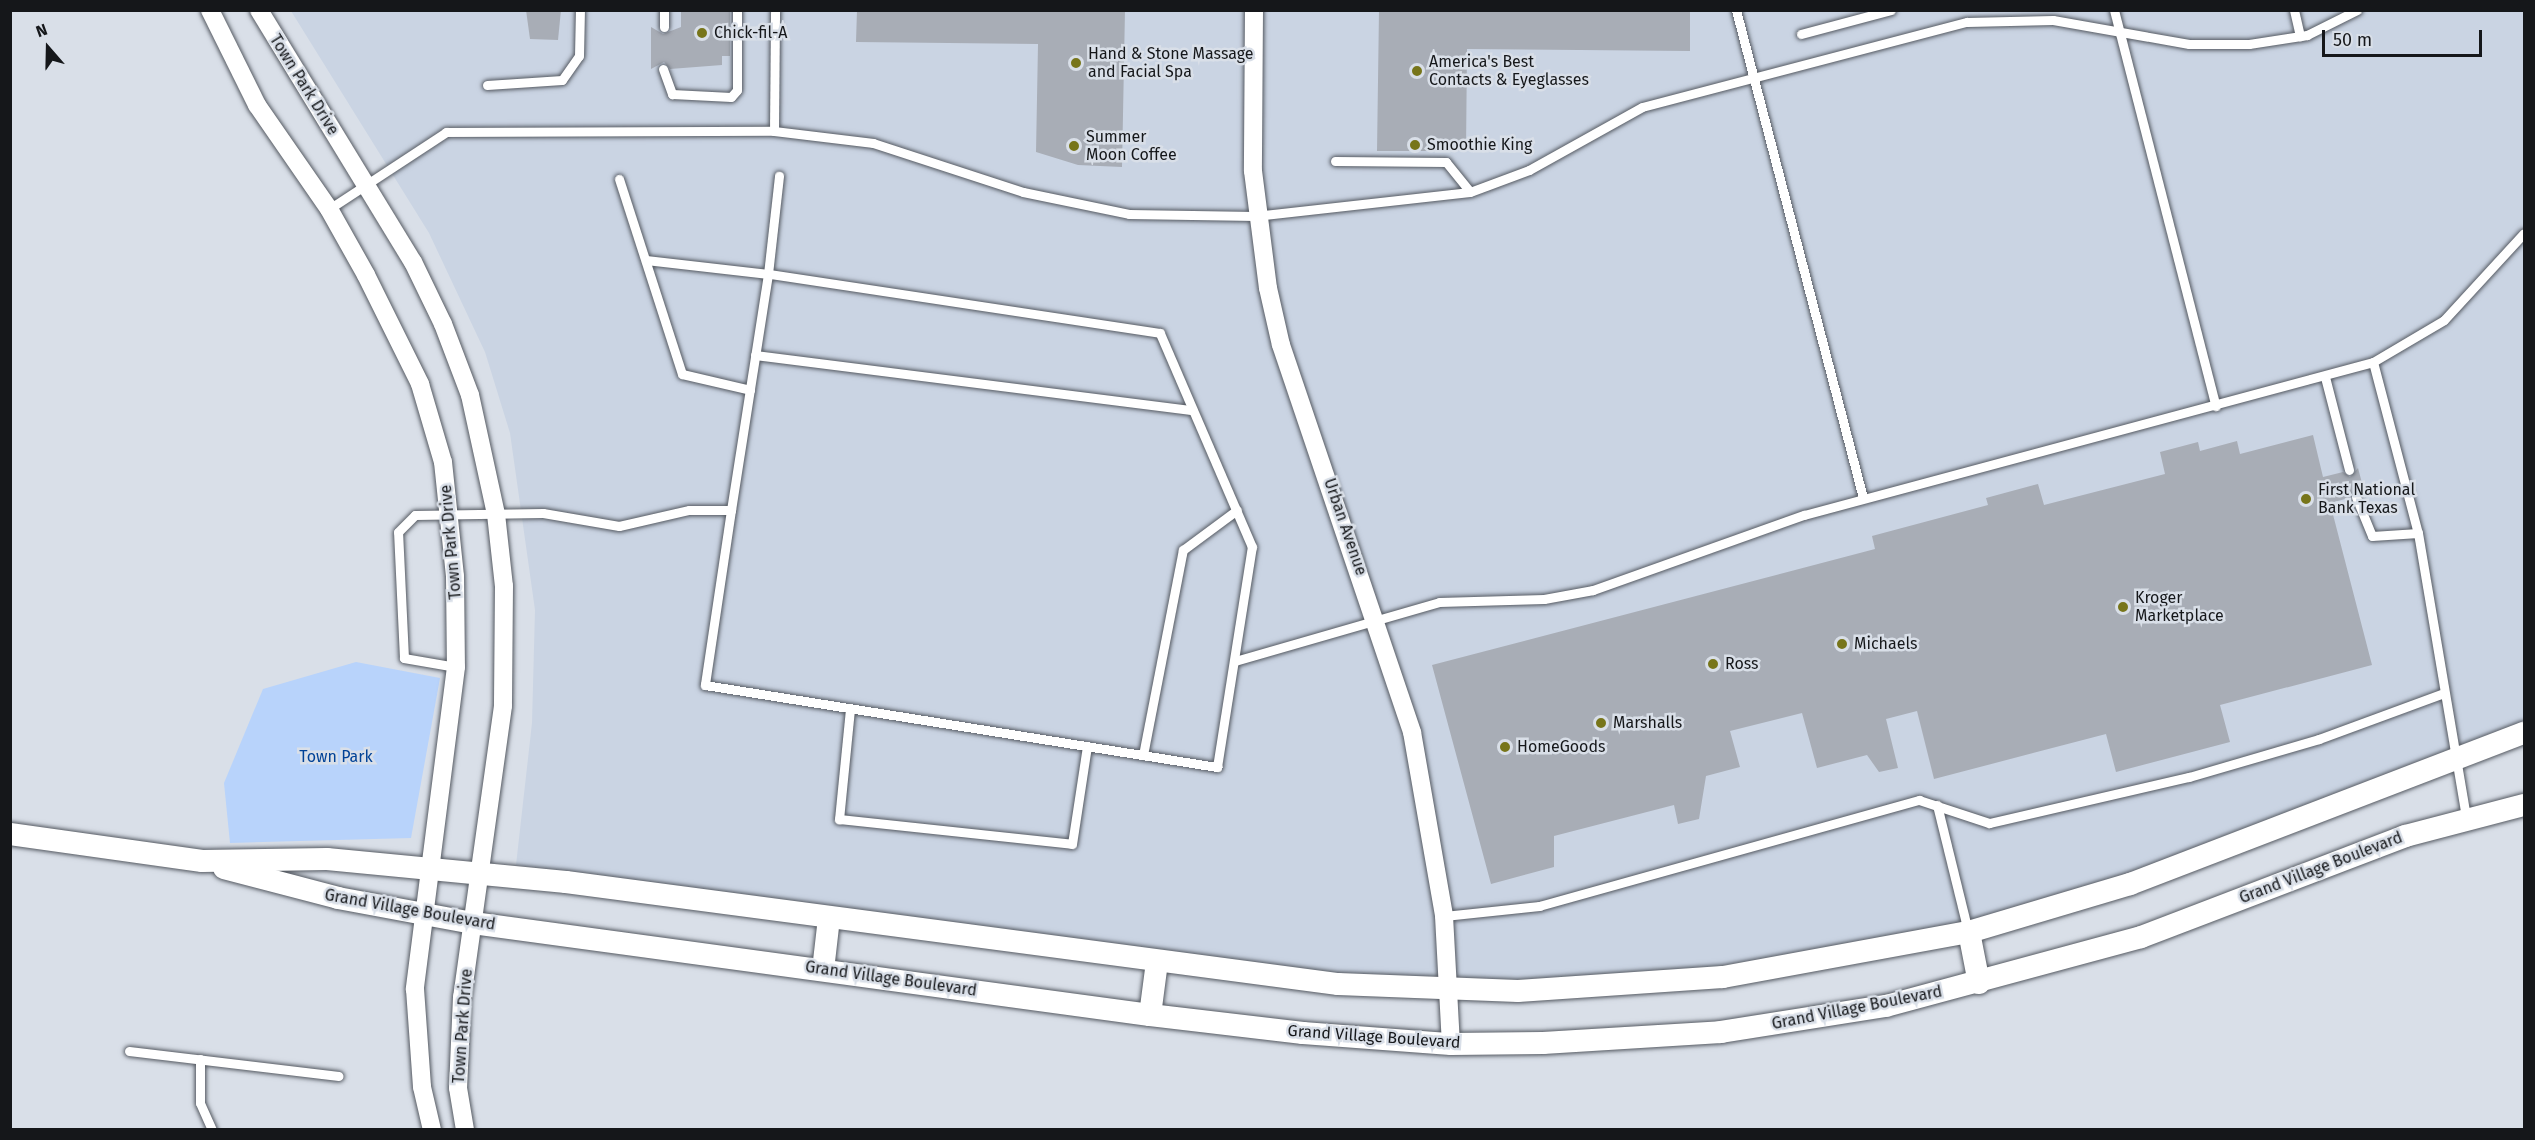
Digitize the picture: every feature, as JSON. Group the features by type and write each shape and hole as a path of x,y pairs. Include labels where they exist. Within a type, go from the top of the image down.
{"street":[{"name":"Town Park Drive","path":"210,10 257,105 329,209 420,384 443,462 451,513 456,667 424,915 416,1025 432,1130"},
{"name":"Town Park Drive","path":"259,10 366,184 443,324 470,395 496,514 504,586 504,682 459,1041 465,1130"},
{"name":"Urban Avenue","path":"1254,10 1255,216 1281,345 1378,621 1424,783 1444,916 1450,992 1451,1044"},
{"name":"Grand Village Boulevard","path":"202,861 327,859 829,918 1157,962 1450,992 1723,977 1969,932 2130,884 2524,733"},
{"name":"Grand Village Boulevard","path":"10,834 202,861 424,915 473,923 1150,1015 1451,1044 1721,1032 1886,1006 1979,983 2141,937 2466,817 2524,805"},
{"path":"823,970 829,918"},
{"path":"1969,932 1979,983"},
{"path":"1150,1015 1157,962"}],"lane":[{"path":"487,85 562,80 579,56 580,10"},
{"path":"664,10 664,27"},
{"path":"663,69 672,94 731,97 737,90 737,10"},
{"path":"774,131 775,10"},
{"path":"1736,10 1863,498"},
{"path":"1801,34 1891,10"},
{"path":"2114,10 2216,406"},
{"path":"2294,10 2300,36"},
{"path":"329,209 446,132 774,131 873,143 1023,192 1129,214 1255,216 1470,192 1529,170 1642,107 1989,18 2053,20 2211,45 2300,36 2357,10"},
{"path":"1335,161 1446,162 1470,192"},
{"path":"646,260 768,274 1160,333 1252,547 1217,767 705,685 768,274 779,176"},
{"path":"619,179 682,374 750,390"},
{"path":"1235,661 1439,602 1544,599 1593,590 1863,498 2216,406 2373,362 2444,320 2524,233"},
{"path":"755,355 1193,410"},
{"path":"2373,362 2418,534 2441,694 2466,817"},
{"path":"2325,376 2349,470"},
{"path":"2356,496 2372,536 2418,534"},
{"path":"456,667 404,658 398,532 415,515 543,513 619,526 688,510 731,510"},
{"path":"1143,755 1183,550 1237,510"},
{"path":"1444,916 1539,906 1919,800 1989,823 2189,777 2319,739 2441,694"},
{"path":"850,709 839,819 1072,844 1087,746"},
{"path":"1937,805 1969,932"},
{"path":"129,1051 339,1076"},
{"path":"200,1059 200,1103 212,1130"}],"shaded area":[{"path":"291,11 2524,11 2524,725 2170,859 2046,900 1920,934 1660,975 1403,983 1146,953 516,865 532,723 535,610 510,433 485,352 429,233"}],"green space":[{"name":"Town Park","path":"356,662 440,678 411,838 230,843 224,783 263,689"}],"building":[{"path":"526,10 561,10 558,40 530,39"},
{"name":"Chick-fil-A","path":"681,10 730,10 730,56 722,56 722,65 670,69 664,62 651,69 651,27 663,34 681,27"},
{"path":"857,10 1125,10 1122,167 1078,165 1036,152 1038,44 856,42"},
{"path":"1379,10 1690,10 1690,51 1467,49 1466,151 1377,151"},
{"path":"2313,435 2323,477 2343,472 2350,477 2358,468 2365,494 2354,491 2349,498 2330,503 2372,665 2220,705 2230,742 2116,772 2106,734 1934,779 1917,711 1886,719 1898,768 1879,772 1867,755 1817,768 1802,713 1730,731 1740,767 1706,776 1699,819 1678,824 1674,805 1554,836 1554,867 1491,884 1432,665 1875,549 1872,536 1988,505 1986,498 2038,484 2044,505 2165,474 2160,452 2198,442 2200,451 2237,441 2240,454"}],"place":[{"name":"Chick-fil-A","path":"702,33"},
{"name":"Hand & Stone Massage and Facial Spa","path":"1076,63"},
{"name":"America's Best Contacts & Eyeglasses","path":"1417,71"},
{"name":"Smoothie King","path":"1415,145"},
{"name":"Summer Moon Coffee","path":"1074,146"},
{"name":"First National Bank Texas","path":"2306,499"},
{"name":"Kroger Marketplace","path":"2123,607"},
{"name":"Michaels","path":"1842,644"},
{"name":"Ross","path":"1713,664"},
{"name":"Marshalls","path":"1601,723"},
{"name":"HomeGoods","path":"1505,747"}]}
